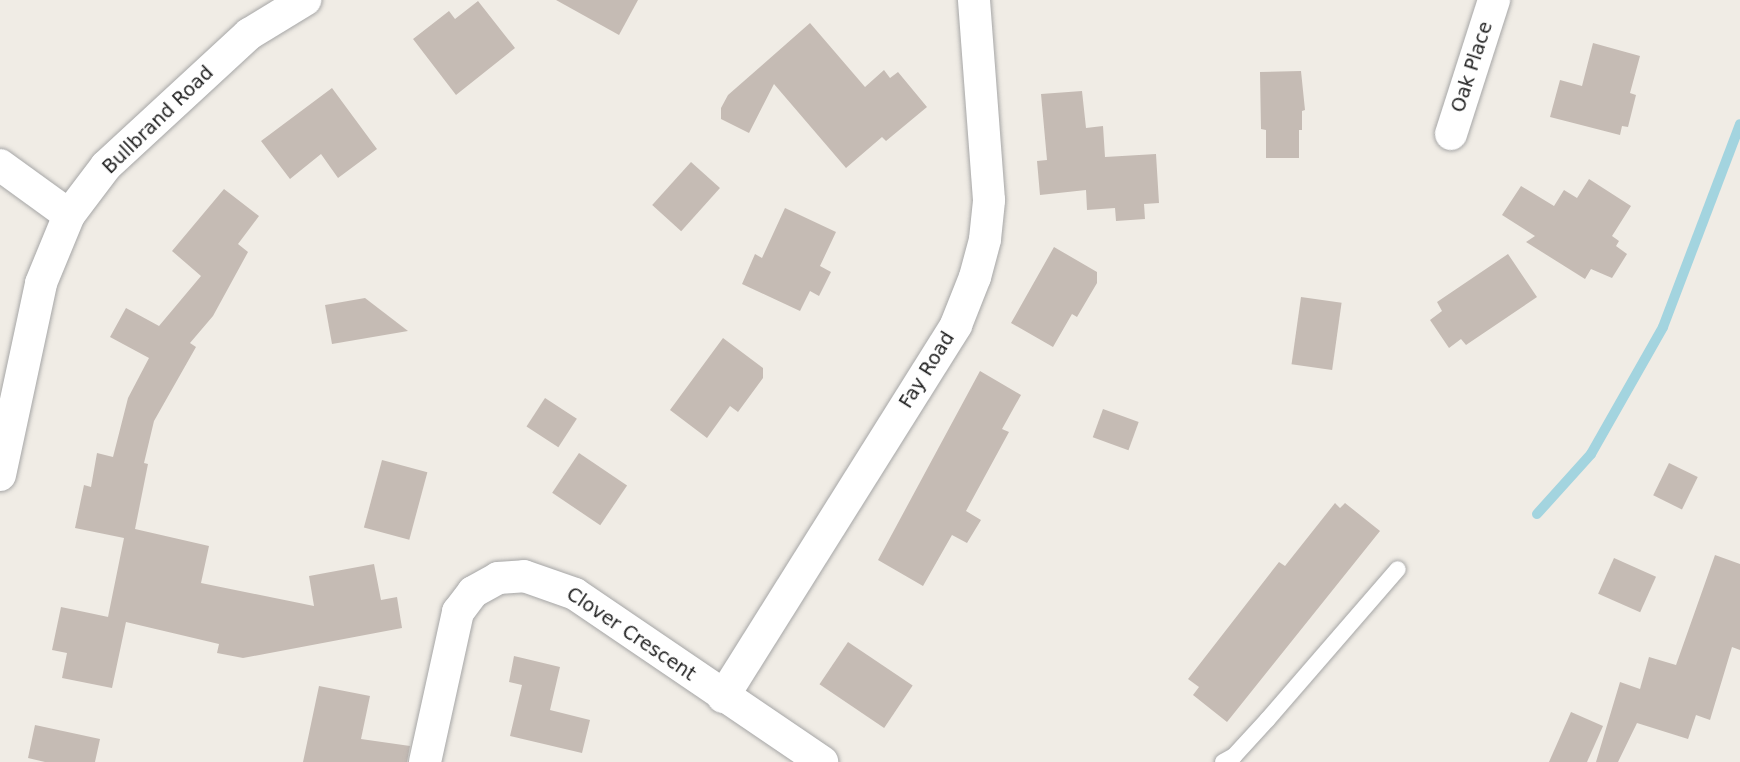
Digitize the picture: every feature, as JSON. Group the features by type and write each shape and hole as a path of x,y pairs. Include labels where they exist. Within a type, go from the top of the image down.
{"street":[{"name":"Bullbrand Road","path":"0,475 41,284 69,215 106,166 249,34 305,0"},
{"name":"Fay Road","path":"723,697 956,325 975,277 985,239 989,200 974,0"},
{"name":"Oak Place","path":"1451,134 1494,0"},
{"path":"0,164 69,215"},
{"name":"Clover Crescent","path":"425,762 458,612 473,592 498,578 524,576 575,594 822,762"}],"lane":[{"path":"1223,762 1234,756 1268,719 1398,569"}],"building":[{"path":"556,0 638,0 619,35"},
{"path":"478,1 515,48 456,95 413,39 449,11 455,19"},
{"path":"810,23 865,87 884,70 890,78 898,72 927,107 886,141 882,137 846,168 774,84 749,133 721,119 721,108 728,95"},
{"path":"1593,43 1640,56 1630,93 1636,95 1628,127 1622,126 1620,135 1550,117 1560,80 1582,86"},
{"path":"1301,71 1305,110 1302,111 1302,130 1299,130 1299,158 1266,158 1266,130 1261,129 1260,72"},
{"path":"332,88 377,149 338,178 321,154 290,179 261,141"},
{"path":"1082,91 1086,128 1103,126 1105,157 1156,154 1159,203 1144,204 1145,219 1116,221 1115,208 1087,210 1086,190 1040,195 1037,161 1047,160 1041,94"},
{"path":"691,162 720,188 681,231 652,205"},
{"path":"1589,179 1631,206 1612,236 1619,241 1616,246 1627,254 1612,278 1591,269 1585,279 1526,242 1535,236 1502,215 1521,186 1554,206 1564,190 1577,198"},
{"path":"224,189 259,216 238,244 248,252 213,316 190,343 196,347 154,421 144,463 148,464 135,529 209,546 201,583 314,606 309,576 374,564 381,600 397,597 402,628 243,658 217,653 219,644 126,622 112,688 62,678 67,653 52,650 61,607 108,617 124,538 75,528 84,485 91,487 97,453 113,457 128,398 149,358 110,337 126,308 159,326 201,276 172,251"},
{"path":"785,208 836,232 820,266 831,272 819,296 810,291 800,311 742,284 755,254 762,258"},
{"path":"1054,247 1097,272 1097,283 1077,317 1072,314 1053,347 1011,323"},
{"path":"1508,254 1537,297 1466,345 1461,339 1449,348 1430,320 1442,311 1437,302"},
{"path":"1301,297 1342,303 1332,370 1292,364"},
{"path":"365,298 408,331 332,344 325,305"},
{"path":"723,338 763,368 763,378 738,412 730,406 707,438 670,410"},
{"path":"980,371 1021,395 1002,429 1009,432 966,511 981,520 967,543 952,535 923,586 878,560"},
{"path":"545,398 577,419 558,447 526,427"},
{"path":"1103,409 1139,422 1128,450 1093,437"},
{"path":"579,453 627,485 600,525 552,493"},
{"path":"382,460 427,472 409,540 364,528"},
{"path":"1669,463 1698,477 1682,509 1653,495"},
{"path":"1335,503 1340,508 1345,503 1380,531 1227,722 1193,695 1199,687 1188,679 1279,562 1285,566"},
{"path":"1715,555 1740,564 1740,650 1732,647 1710,720 1696,715 1688,739 1637,723 1618,762 1596,762 1620,682 1640,689 1649,657 1676,665"},
{"path":"1614,558 1656,577 1640,612 1598,594"},
{"path":"848,642 913,686 884,728 819,684"},
{"path":"514,656 560,667 550,710 590,720 582,753 510,736 522,685 509,682"},
{"path":"319,686 370,696 361,739 410,746 407,762 303,762"},
{"path":"1571,712 1603,726 1587,762 1549,762"},
{"path":"35,725 100,739 95,762 45,762 28,758"}],"waterway":[{"path":"1537,514 1591,454 1663,327 1740,124"}]}
